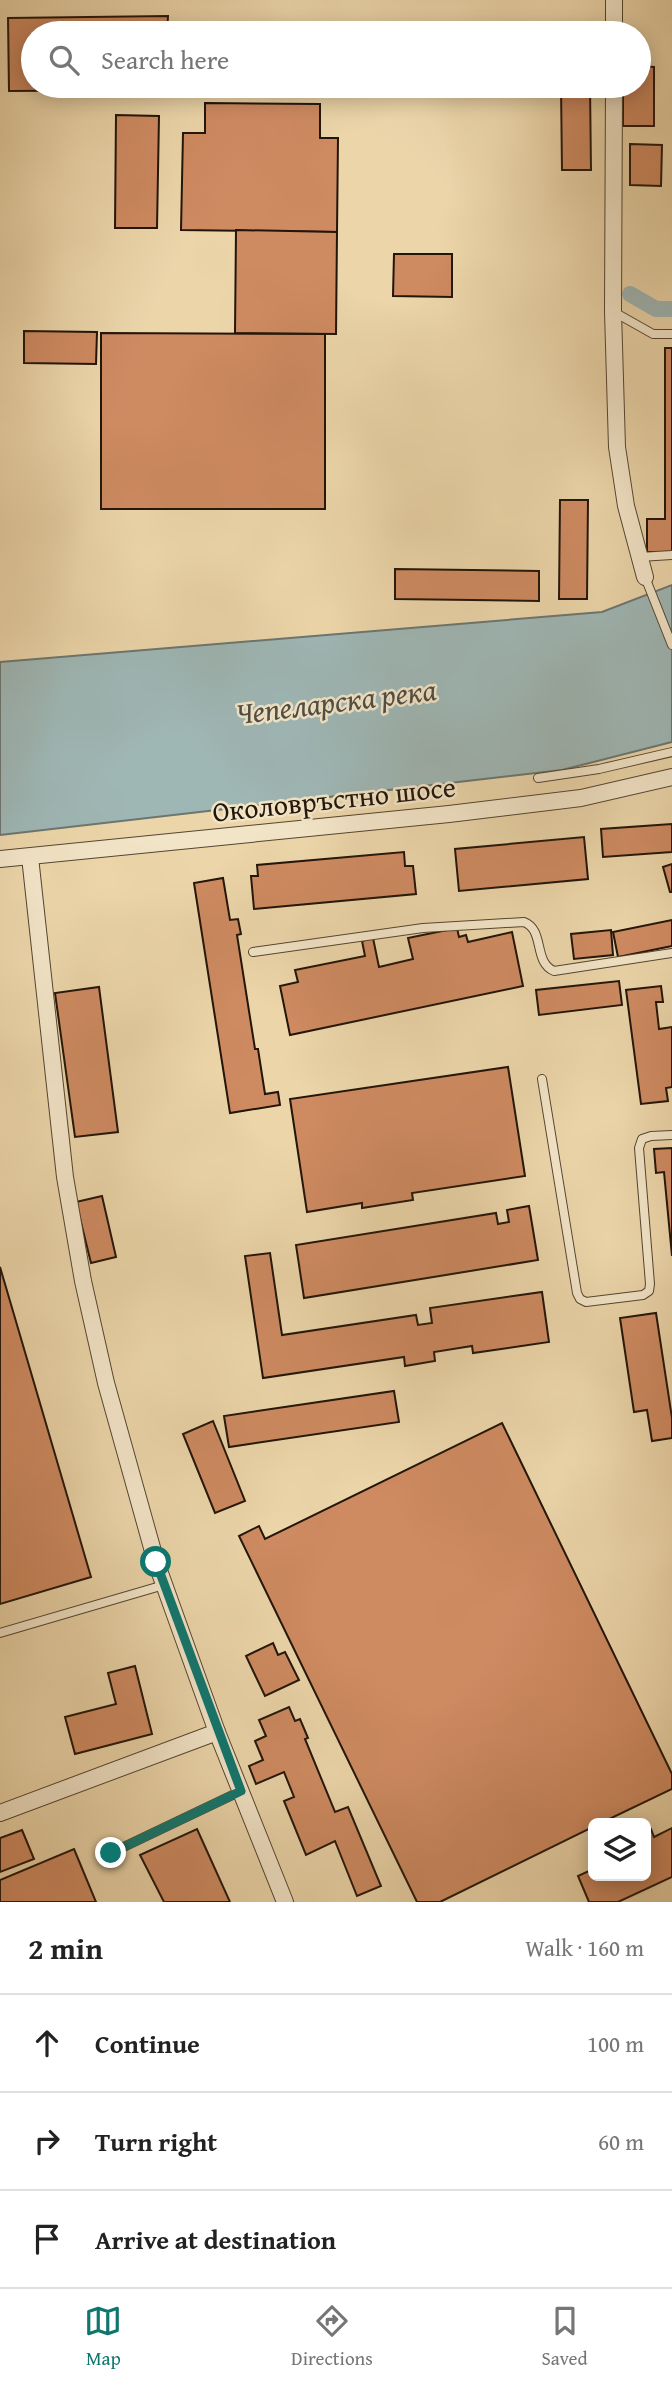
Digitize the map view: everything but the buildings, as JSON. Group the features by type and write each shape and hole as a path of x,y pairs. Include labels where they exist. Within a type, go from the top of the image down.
{"street":[{"path":"614,0 614,21"},
{"path":"614,98 613,312 617,447 626,506 645,577"},
{"name":"Околовръстно шосе","path":"0,859 449,814 581,798 672,777"},
{"path":"30,857 65,1177 83,1281 106,1383 164,1586 285,1902"},
{"path":"0,1814 218,1732"}],"lane":[{"path":"613,312 653,334 672,334"},
{"path":"639,558 672,555"},
{"path":"645,577 672,645"},
{"path":"538,778 599,769 672,752"},
{"path":"253,952 423,928 524,922 534,929 543,963 554,971 672,953"},
{"path":"542,1079 577,1293 580,1299 586,1302 643,1295 649,1291 639,1148 642,1139 672,1135"},
{"path":"0,1633 164,1586"},
{"path":"111,1853 241,1791"}],"water":[{"name":"Чепеларска река","path":"672,585 672,742 562,770 0,835 0,662 602,612"}],"waterway":[{"path":"630,294 656,309 672,309"}],"route":[{"path":"111,1853 241,1791 156,1562"}]}
